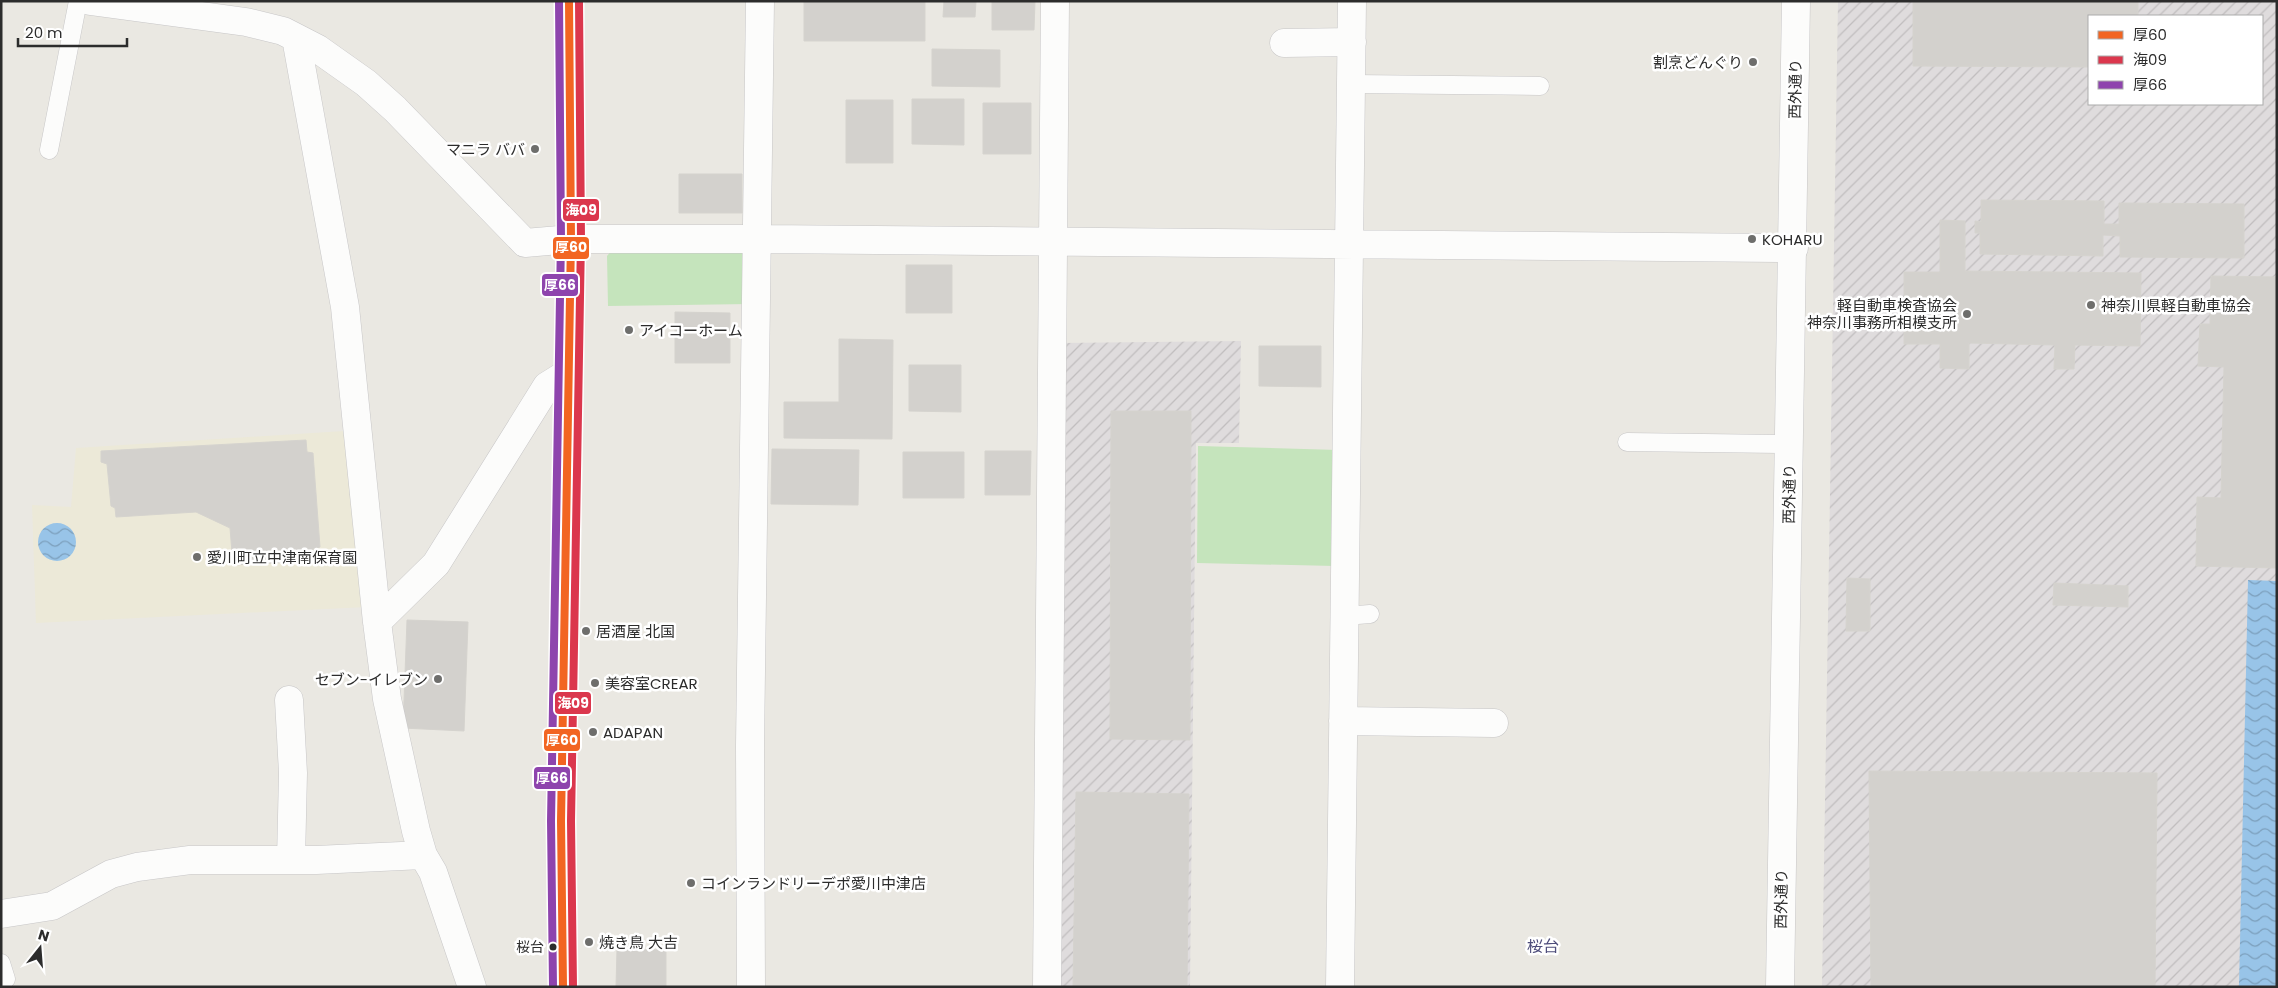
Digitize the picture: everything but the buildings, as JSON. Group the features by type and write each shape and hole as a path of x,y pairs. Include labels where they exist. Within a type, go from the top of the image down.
{"main road":[{"path":"563,987 562,821 571,239 568,1"}],"street":[{"path":"90,1 246,12 318,49 366,83 395,108 526,243 571,239 758,239 1794,248"},
{"path":"751,987 750,746 760,1"},
{"path":"1047,987 1055,1"},
{"path":"1340,987 1343,721 1358,615 1351,243 1352,1"},
{"name":"西外通り","path":"1780,987 1794,248 1796,1"},
{"path":"296,38 345,307 377,622 389,709 402,776 423,855 433,872 472,987"},
{"path":"1284,43 1352,42"},
{"path":"377,622 436,564 548,386 568,373"},
{"path":"289,700 293,773 291,860"},
{"path":"1343,721 1494,723"},
{"path":"1,914 52,906 111,874 136,867 190,860 291,860 423,855"}],"lane":[{"path":"49,150 78,1"},
{"path":"1352,84 1540,86"},
{"path":"1627,442 1790,444"}],"shaded area":[{"path":"1838,1 2277,1 2277,987 1822,987"},
{"path":"1241,341 1239,443 1196,443 1190,987 1055,987 1061,343"},
{"name":"愛川町立中津南保育園","path":"344,431 367,607 36,623 32,505 71,507 76,448"}],"green space":[{"path":"612,250 747,250 751,304 608,306 607,256"},
{"path":"1198,446 1338,450 1335,566 1197,563"}],"water":[{"path":"57,523 71,528 76,542 71,556 57,561 43,556 38,542 43,528"},
{"path":"2248,580 2277,581 2277,987 2239,987"}],"transit line":[{"name":"厚66","path":"553,987 551,821 561,239 559,1"},
{"name":"厚60","path":"563,987 561,821 571,239 569,1"},
{"name":"海09","path":"573,987 571,821 581,239 579,1"}],"place":[{"name":"割烹どんぐり","path":"1753,62"},
{"name":"マニラ ババ","path":"535,149"},
{"name":"KOHARU","path":"1752,239"},
{"name":"神奈川県軽自動車協会","path":"2091,305"},
{"name":"軽自動車検査協会 神奈川事務所相模支所","path":"1967,314"},
{"name":"アイコーホーム","path":"629,330"},
{"name":"愛川町立中津南保育園","path":"197,557"},
{"name":"居酒屋 北国","path":"586,631"},
{"name":"セブン-イレブン","path":"438,679"},
{"name":"美容室CREAR","path":"595,683"},
{"name":"ADAPAN","path":"593,732"},
{"name":"コインランドリーデポ愛川中津店","path":"691,883"},
{"name":"焼き鳥 大吉","path":"589,942"},
{"name":"桜台","path":"553,947"}],"district":[{"name":"桜台","path":"1543,946"}]}
